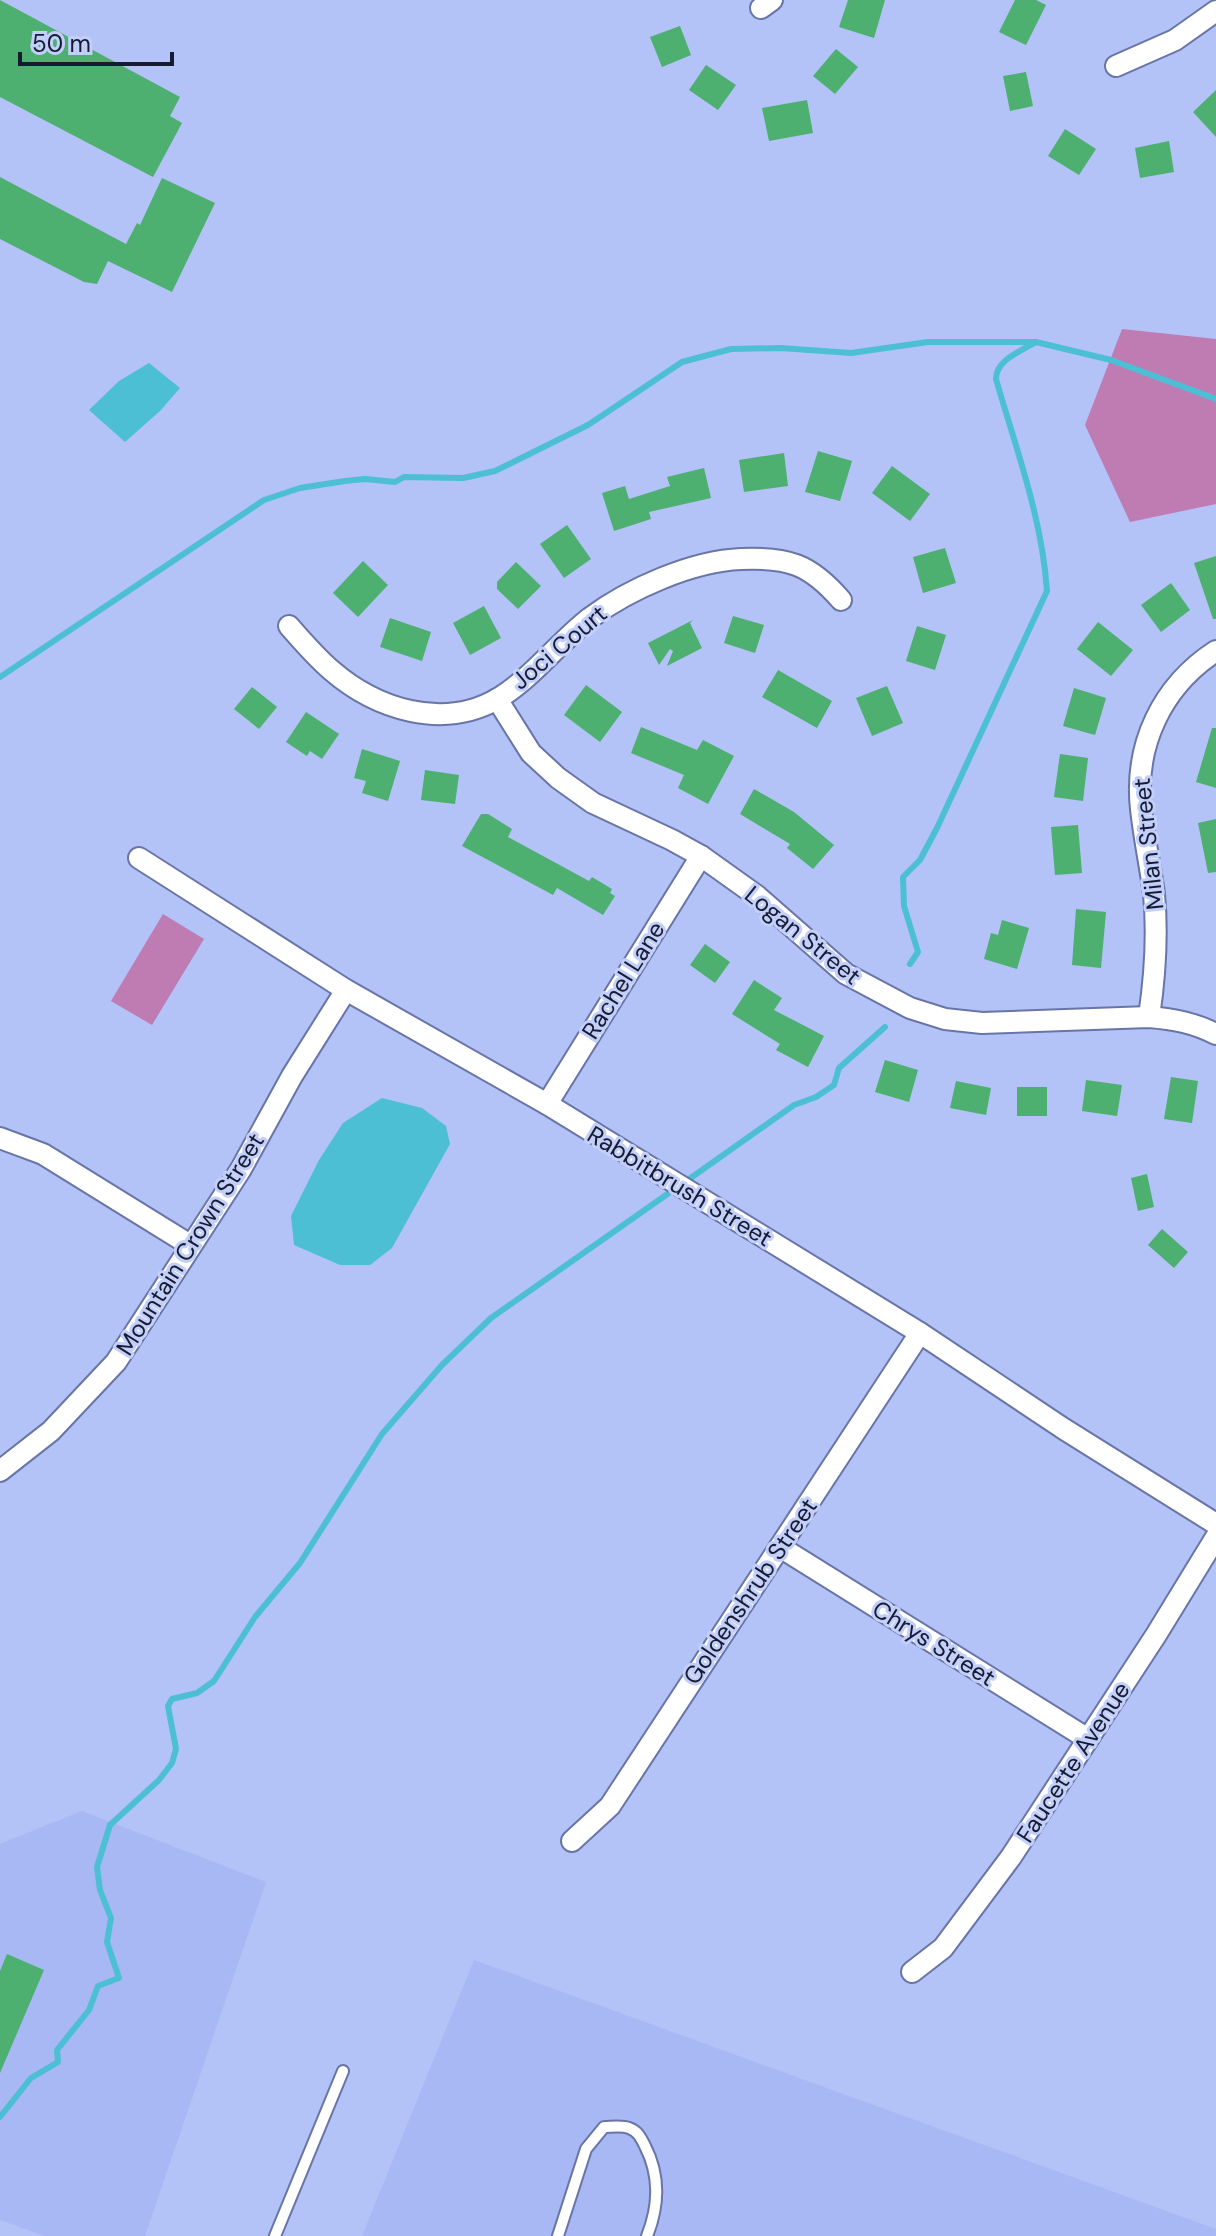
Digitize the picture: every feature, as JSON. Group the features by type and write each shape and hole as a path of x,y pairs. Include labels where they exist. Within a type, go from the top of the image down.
{"street":[{"path":"1116,66 1175,40 1216,11"},
{"name":"Joci Court","path":"289,626 329,669 351,686 407,712 442,714 467,710 497,699 580,627 614,602 653,582 702,566 731,559 781,559 803,567 824,580 841,600"},
{"name":"Milan Street","path":"1149,1017 1156,971 1156,926 1141,812 1143,748 1153,721 1183,678 1216,651"},
{"name":"Logan Street","path":"497,699 531,753 558,778 593,803 701,856 757,896 846,974 910,1008 945,1019 982,1023 1149,1017 1176,1019 1216,1034"},
{"name":"Rachel Lane","path":"547,1104 701,856"},
{"name":"Rabbitbrush Street","path":"139,858 346,990 547,1104 920,1333 1064,1429 1216,1524"},
{"name":"Mountain Crown Street","path":"0,1471 51,1431 116,1362 241,1169 292,1076 346,990"},
{"path":"0,1138 43,1154 190,1245"},
{"name":"Goldenshrub Street","path":"572,1841 610,1806 920,1333"},
{"name":"Faucette Avenue","path":"912,1972 943,1948 1011,1857 1216,1537"},
{"name":"Chrys Street","path":"780,1547 1088,1739"}],"lane":[{"path":"275,2236 343,2071"},
{"path":"558,2236 586,2149 604,2127 629,2127 640,2135 652,2159 657,2180 647,2236"}],"shaded area":[{"path":"1122,329 1216,339 1216,504 1130,522 1085,425"},
{"path":"149,363 180,388 160,411 125,442 89,410 119,381"},
{"path":"163,914 204,939 152,1025 111,1001"},
{"path":"382,1098 422,1108 446,1126 450,1144 392,1248 370,1265 340,1265 294,1245 291,1216 319,1160 343,1123"},
{"path":"82,1811 266,1882 145,2236 45,2236 0,2220 0,1844"},
{"path":"474,1960 1216,2229 1216,2236 362,2236"}],"building":[{"path":"0,0 180,97 170,116 182,123 153,177 0,97"},
{"path":"848,0 885,0 874,38 839,27"},
{"path":"1015,0 1036,0 1046,5 1026,45 999,32"},
{"path":"680,26 691,55 662,67 650,37"},
{"path":"836,49 858,67 835,94 813,76"},
{"path":"706,65 736,85 718,110 689,90"},
{"path":"1026,72 1033,106 1010,111 1003,76"},
{"path":"1216,90 1216,137 1193,112"},
{"path":"807,100 813,133 769,141 762,108"},
{"path":"1065,129 1096,149 1079,175 1048,156"},
{"path":"1169,141 1174,172 1140,178 1135,148"},
{"path":"0,177 126,244 137,223 140,225 162,178 215,203 172,292 108,261 97,284 84,282 0,239"},
{"path":"818,451 852,461 840,501 805,492"},
{"path":"784,453 788,486 744,492 739,460"},
{"path":"892,466 930,494 910,521 872,493"},
{"path":"704,468 711,498 649,512 651,519 614,531 602,493 625,486 629,499 670,486 667,477"},
{"path":"567,525 591,559 564,578 540,544"},
{"path":"945,548 956,583 923,593 913,557"},
{"path":"1216,556 1216,619 1213,619 1194,563"},
{"path":"363,561 388,585 358,617 333,593"},
{"path":"516,562 541,586 518,609 497,589 497,582"},
{"path":"1171,583 1190,610 1161,632 1141,605"},
{"path":"484,606 501,638 470,655 453,623"},
{"path":"733,616 764,625 755,653 724,643"},
{"path":"390,618 431,632 422,661 380,647"},
{"path":"693,620 690,623 702,648 667,666 673,651 670,649 659,665 648,643"},
{"path":"1098,622 1133,650 1111,676 1077,649"},
{"path":"917,626 946,635 935,670 906,661"},
{"path":"778,670 832,701 817,728 762,697"},
{"path":"586,685 622,712 600,742 564,715"},
{"path":"887,686 903,723 872,736 856,698"},
{"path":"252,687 277,707 259,729 234,709"},
{"path":"1074,688 1106,698 1095,735 1063,726"},
{"path":"306,712 339,734 322,759 310,751 307,756 286,742"},
{"path":"641,727 697,750 703,740 734,756 708,804 678,788 684,775 631,753"},
{"path":"1212,728 1216,728 1216,788 1196,782"},
{"path":"362,749 400,761 388,801 362,793 366,781 354,778"},
{"path":"1060,754 1088,758 1083,801 1054,797"},
{"path":"425,770 459,775 455,804 421,800"},
{"path":"754,789 794,812 834,845 813,869 787,848 790,844 740,814"},
{"path":"481,814 488,814 512,829 508,837 589,881 592,877 612,889 610,893 615,896 603,915 557,888 553,895 462,846"},
{"path":"1216,819 1216,872 1208,873 1198,823"},
{"path":"1078,825 1082,873 1055,875 1051,827"},
{"path":"1076,909 1106,912 1101,968 1072,965"},
{"path":"1002,920 1029,928 1017,969 984,959 991,933 998,935"},
{"path":"705,944 730,962 715,983 690,965"},
{"path":"754,980 782,998 774,1010 824,1036 808,1067 776,1050 780,1044 732,1014"},
{"path":"885,1060 918,1070 909,1102 875,1092"},
{"path":"1171,1077 1198,1081 1192,1123 1164,1119"},
{"path":"1086,1080 1122,1085 1117,1116 1082,1111"},
{"path":"956,1081 991,1088 986,1115 950,1108"},
{"path":"1017,1087 1047,1087 1047,1116 1017,1116"},
{"path":"1147,1174 1154,1207 1138,1211 1131,1178"},
{"path":"1162,1229 1188,1252 1174,1268 1148,1245"},
{"path":"7,1954 44,1970 0,2073 0,1971"}],"waterway":[{"path":"0,677 264,500 300,488 345,481 395,482 404,477 463,478 495,471 588,425 682,362 731,349 781,348 851,353 928,342 1036,342 1111,360 1216,399"},
{"path":"910,964 918,952 904,906 903,877 920,860 937,828 1047,591 1034,510 996,379 1005,361 1036,342"},
{"path":"685,1182 794,1105 816,1097 834,1085 839,1068 885,1027"},
{"path":"0,2117 31,2078 58,2062 57,2050 89,2010 98,1986 119,1978 107,1942 111,1918 100,1890 97,1867 110,1825 159,1780 172,1763 176,1749 168,1706 172,1699 197,1693 214,1681 255,1617 300,1563 382,1434 442,1365 491,1318 676,1188"}]}
